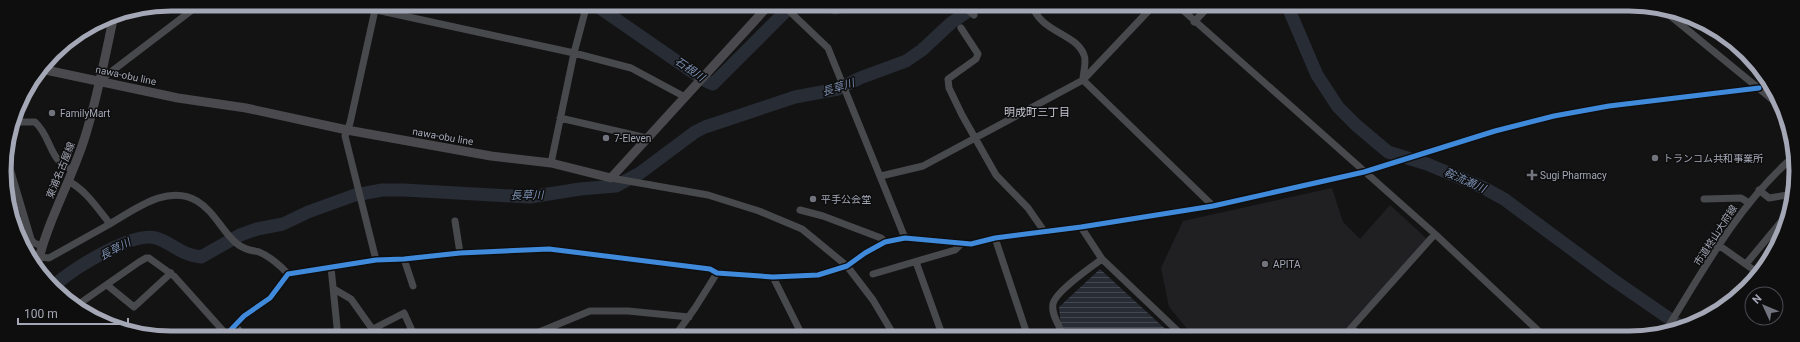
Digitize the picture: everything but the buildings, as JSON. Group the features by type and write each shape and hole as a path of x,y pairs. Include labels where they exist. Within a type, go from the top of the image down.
{"main road":[{"path":"614,179 647,138 763,11"},
{"name":"東浦名古屋線","path":"38,260 42,246 84,139 112,22"},
{"name":"nawa-obu line","path":"47,70 178,98 246,108 347,130 491,156 551,163 614,179"}],"street":[{"path":"99,81 191,11"},
{"path":"375,11 345,136 357,190 376,260"},
{"path":"380,11 574,53 631,68 685,97"},
{"path":"551,163 574,53 586,11"},
{"path":"790,11 828,48 905,238"},
{"path":"969,11 974,15"},
{"path":"1035,11 1039,20 1076,44 1085,56 1083,80"},
{"path":"881,176 923,166 1083,80 1148,11"},
{"path":"1182,11 1435,234 1539,331"},
{"path":"1194,22 1204,11"},
{"path":"1671,16 1772,100"},
{"path":"961,28 978,54 976,59 948,79 949,88 962,116 996,174 1028,208 1044,231"},
{"path":"1083,80 1213,206"},
{"path":"229,331 244,316 270,298 288,274 331,267 376,260 404,259 460,253 563,249 710,269 717,273 773,277 818,275 847,266 865,253 885,242 905,238 970,244 995,238 1081,227 1213,206 1364,172 1495,131 1554,116 1609,106 1759,88"},
{"path":"560,118 647,138"},
{"path":"18,122 35,122 41,128 56,159 64,167 73,170"},
{"name":"市道柊山大府線","path":"1668,326 1738,216 1759,190 1789,161"},
{"path":"11,172 31,239 34,243 42,246"},
{"path":"614,179 708,195 759,210 802,229 847,266 870,295 891,331"},
{"path":"68,181 76,185 86,195 110,224"},
{"path":"1759,190 1769,198 1787,195"},
{"path":"39,257 49,258 139,206 160,198 176,195 187,196 205,208 242,248 260,253 288,274"},
{"path":"1704,199 1741,198 1749,203"},
{"path":"800,210 830,219 880,238 885,242"},
{"path":"455,221 460,253"},
{"path":"1746,264 1781,222"},
{"path":"1081,227 1102,259 1178,331"},
{"path":"1348,331 1435,234"},
{"path":"995,238 1026,331"},
{"path":"873,274 955,250 961,244"},
{"path":"1720,246 1754,270"},
{"path":"81,303 146,258 150,258 171,273 222,331"},
{"path":"404,259 412,286"},
{"path":"1062,331 1054,314 1053,304 1056,298 1068,286 1102,259"},
{"path":"916,262 941,331"},
{"path":"331,267 338,331"},
{"path":"108,285 134,306 171,273"},
{"path":"678,331 717,273"},
{"path":"773,277 800,331"},
{"path":"334,289 351,299 373,329 404,313 412,331"},
{"path":"542,331 590,311 628,311 689,317"},
{"path":"235,325 240,331"},
{"path":"1351,328 1355,331"}],"shaded area":[{"path":"1332,188 1343,222 1360,239 1390,205 1427,239 1343,331 1189,331 1169,307 1161,268 1183,221"},
{"path":"1100,269 1167,331 1061,331 1059,307"}],"waterway":[{"name":"石根川","path":"604,11 704,80 713,84 786,11"},
{"name":"長草川","path":"57,283 90,260 119,245 133,240 146,237 156,238 188,254 201,257 240,235 257,229 283,224 308,212 355,195 382,190 530,197 580,189 616,186 640,173 695,132 705,127 795,97 838,89 860,78 906,61 922,50 951,23 968,11"},
{"name":"鞍流瀬川","path":"1290,11 1317,75 1338,107 1356,125 1388,152 1427,164 1484,188 1504,199 1612,279 1677,324"}],"cycle path":[{"path":"230,331 244,316 270,298 288,274 376,260 404,259 460,253 549,249 710,269 717,273 773,277 818,275 847,266 865,253 885,242 905,238 971,244 995,238 1081,227 1213,206 1364,172 1495,131 1554,116 1609,106 1759,88"}],"place":[{"name":"FamilyMart","path":"52,113"},
{"name":"7-Eleven","path":"606,138"},
{"name":"トランコム共和事業所","path":"1655,158"},
{"name":"Sugi Pharmacy","path":"1532,175"},
{"name":"平手公会堂","path":"813,199"},
{"name":"APITA","path":"1265,264"}],"district":[{"name":"明成町三丁目","path":"1037,112"}]}
